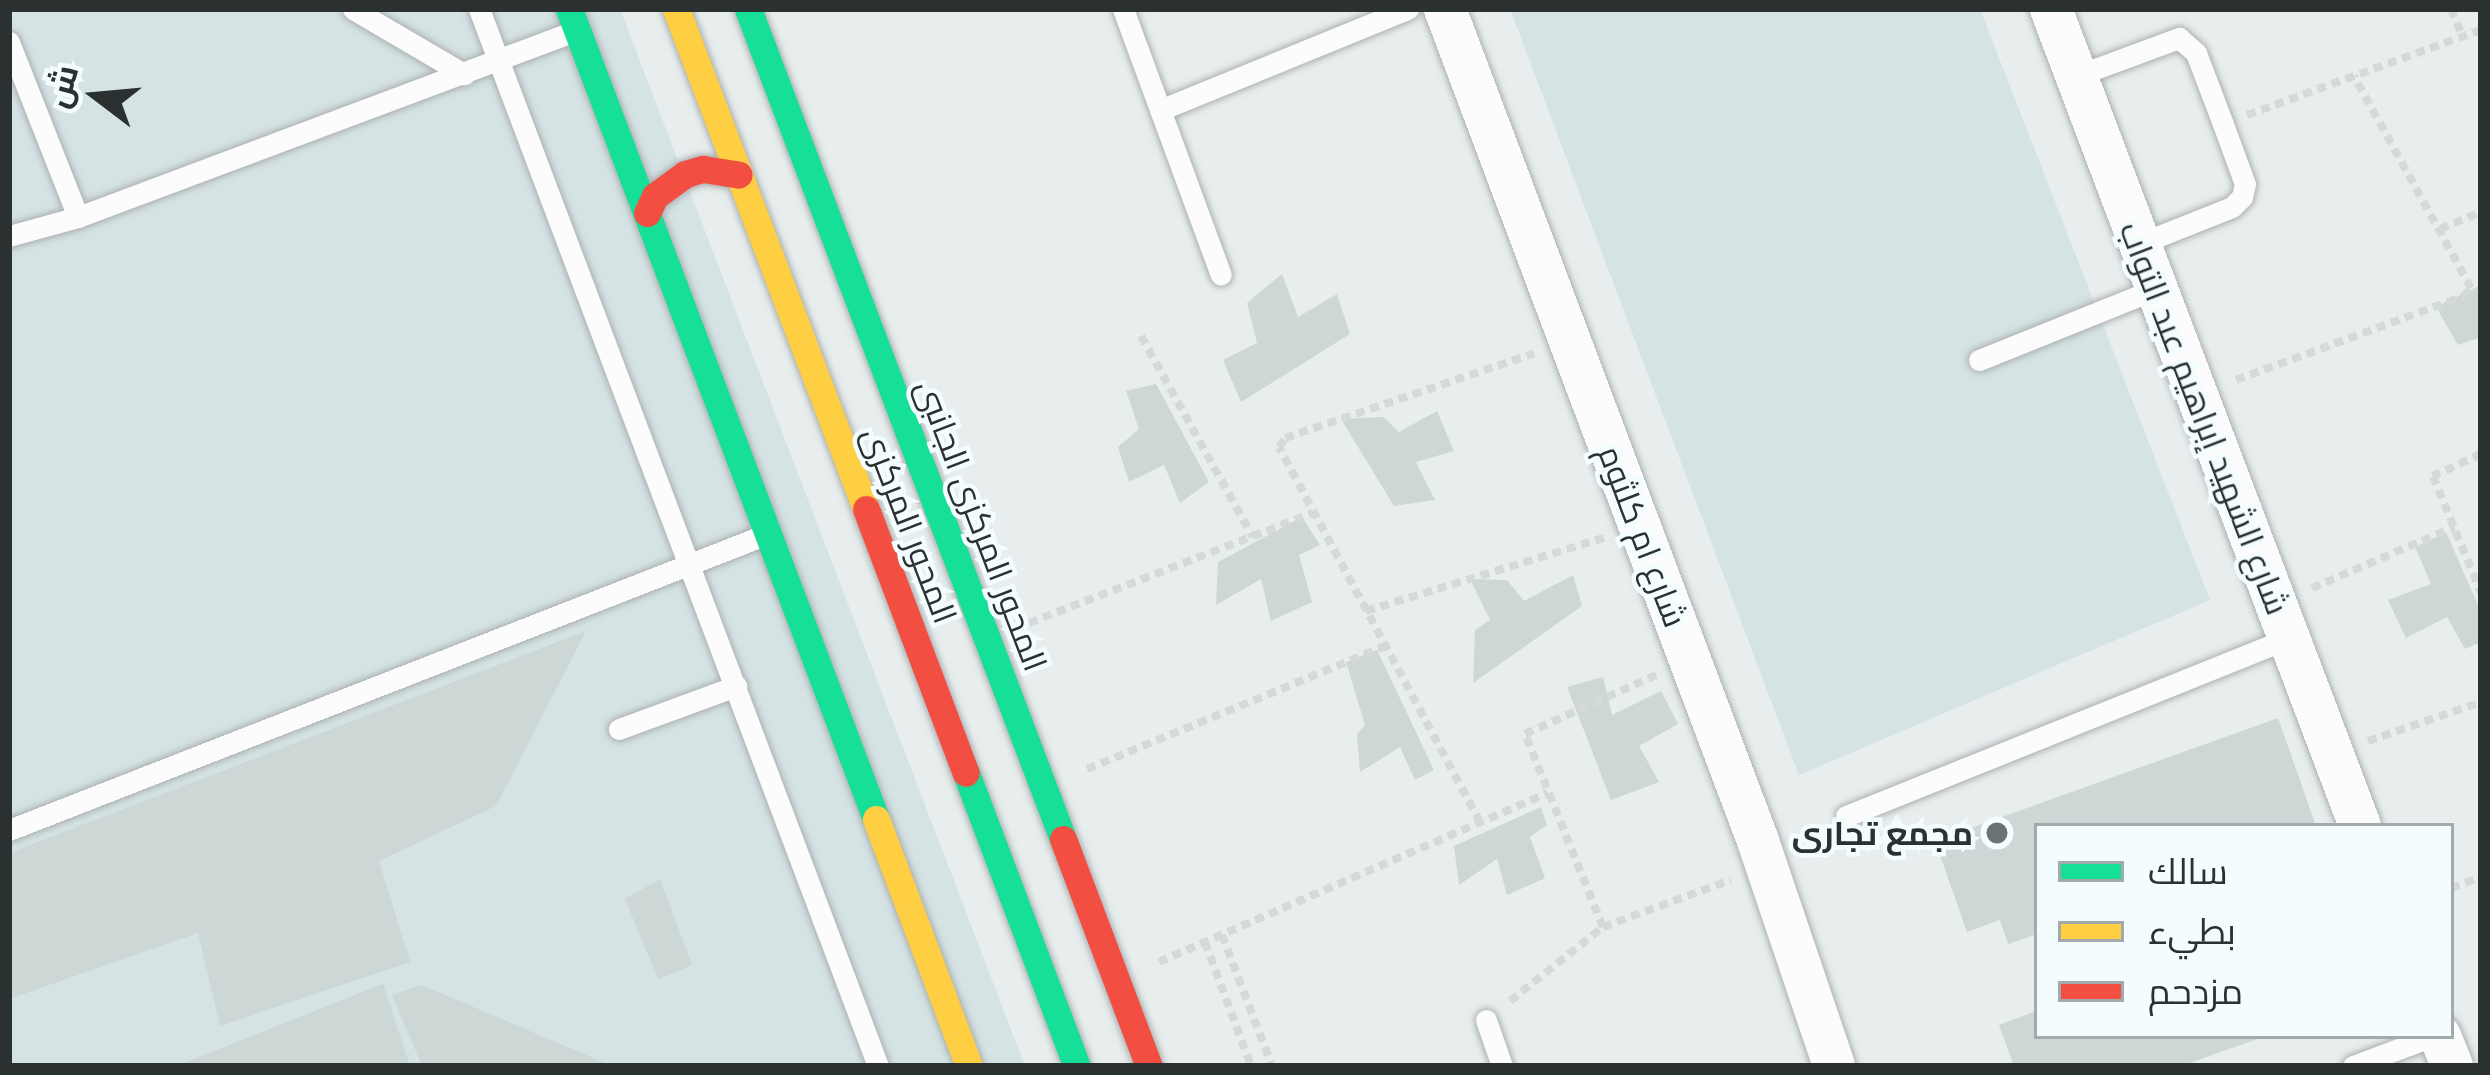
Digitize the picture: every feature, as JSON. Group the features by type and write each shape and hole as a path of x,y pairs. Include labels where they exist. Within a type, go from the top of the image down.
{"main road":[{"name":"المحور المركزى","path":"676,9 1077,1066"},
{"name":"المحور المركزى الجانبى","path":"748,9 1149,1066"},
{"path":"573,20 613,40"},
{"path":"573,20 969,1066"},
{"path":"646,213 655,196 685,173 703,169 739,175"}],"street":[{"name":"شارع ام كلثوم","path":"1444,9 1767,866 1834,1066"},
{"name":"شارع الشهيد إبراهيم عبد التواب","path":"2051,9 2359,823"},
{"path":"2438,1039 2452,1066"}],"lane":[{"path":"353,9 464,74"},
{"path":"479,9 878,1066"},
{"path":"1123,9 1221,275"},
{"path":"1160,110 1408,9"},
{"path":"9,236 78,217 464,74 573,20"},
{"path":"2076,76 2179,38 2196,53 2223,124 2245,184 2242,197 2232,207 2139,244"},
{"path":"9,42 78,217"},
{"path":"1979,360 2156,289"},
{"path":"9,830 768,533"},
{"path":"1846,815 2282,621"},
{"path":"620,729 736,686"},
{"path":"1486,1020 1502,1066"},
{"path":"2353,1066 2429,1039"}],"path":[{"path":"2451,9 2463,37"},
{"path":"2223,124 2481,30"},
{"path":"2196,394 2464,296 2469,282 2354,76"},
{"path":"2440,229 2481,212"},
{"path":"1141,336 1253,537"},
{"path":"1480,822 1280,452 1285,438 1570,340"},
{"path":"2481,454 2433,476 2481,593"},
{"path":"987,639 1313,513"},
{"path":"1366,611 1640,526"},
{"path":"2282,621 2454,526"},
{"path":"1043,787 1385,646"},
{"path":"1603,927 1526,740 1528,729 1690,661"},
{"path":"2332,753 2481,702"},
{"path":"1116,980 1548,793"},
{"path":"1486,1020 1603,927 1767,866"},
{"path":"1222,935 1271,1066"},
{"path":"1205,942 1251,1066"}],"shaded area":[{"path":"9,9 620,9 1025,1066 9,1066"},
{"path":"1510,9 1980,9 2210,600 1799,775"}],"building":[{"path":"1282,274 1298,317 1337,294 1350,334 1241,402 1223,360 1257,343 1247,303"},
{"path":"2481,285 2481,337 2458,345 2436,307"},
{"path":"1156,384 1209,482 1180,503 1164,465 1129,482 1118,447 1139,429 1126,391"},
{"path":"1437,411 1454,451 1416,462 1435,500 1394,506 1341,419 1383,417 1399,432"},
{"path":"1302,517 1320,545 1299,555 1312,602 1271,621 1261,579 1216,605 1218,562"},
{"path":"2446,532 2481,612 2481,642 2465,649 2447,617 2406,638 2388,600 2431,584 2415,547"},
{"path":"1573,575 1582,606 1473,683 1475,630 1490,620 1470,579 1507,580 1524,601"},
{"path":"586,631 496,806 379,861 410,962 220,1026 198,933 9,999 9,853"},
{"path":"1377,650 1434,770 1415,780 1400,747 1360,772 1357,734 1365,725 1346,662"},
{"path":"1603,677 1612,715 1661,691 1678,724 1639,746 1659,782 1611,800 1567,687"},
{"name":"مجمع تجارى","path":"2278,718 2315,823 2034,823 2034,935 2008,944 2000,920 1967,932 1935,841"},
{"path":"1541,807 1547,825 1530,837 1545,878 1507,895 1497,859 1459,885 1454,846"},
{"path":"660,879 692,965 658,979 625,899"},
{"path":"383,984 410,1066 176,1066"},
{"path":"422,985 612,1066 422,1066 392,995"},
{"path":"2034,1012 2034,1039 2257,1039 2181,1066 2014,1066 1999,1025"}],"traffic: fast":[{"path":"569,9 876,819"},
{"path":"748,9 1063,839"},
{"path":"966,773 1077,1066"}],"traffic: slow":[{"path":"676,9 866,509"},
{"path":"876,819 969,1066"}],"traffic: jam":[{"path":"647,213 655,196 685,174 703,169 739,175"},
{"path":"866,509 966,773"},
{"path":"1063,839 1149,1066"}],"place":[{"name":"مجمع تجارى","path":"1997,833"}]}
